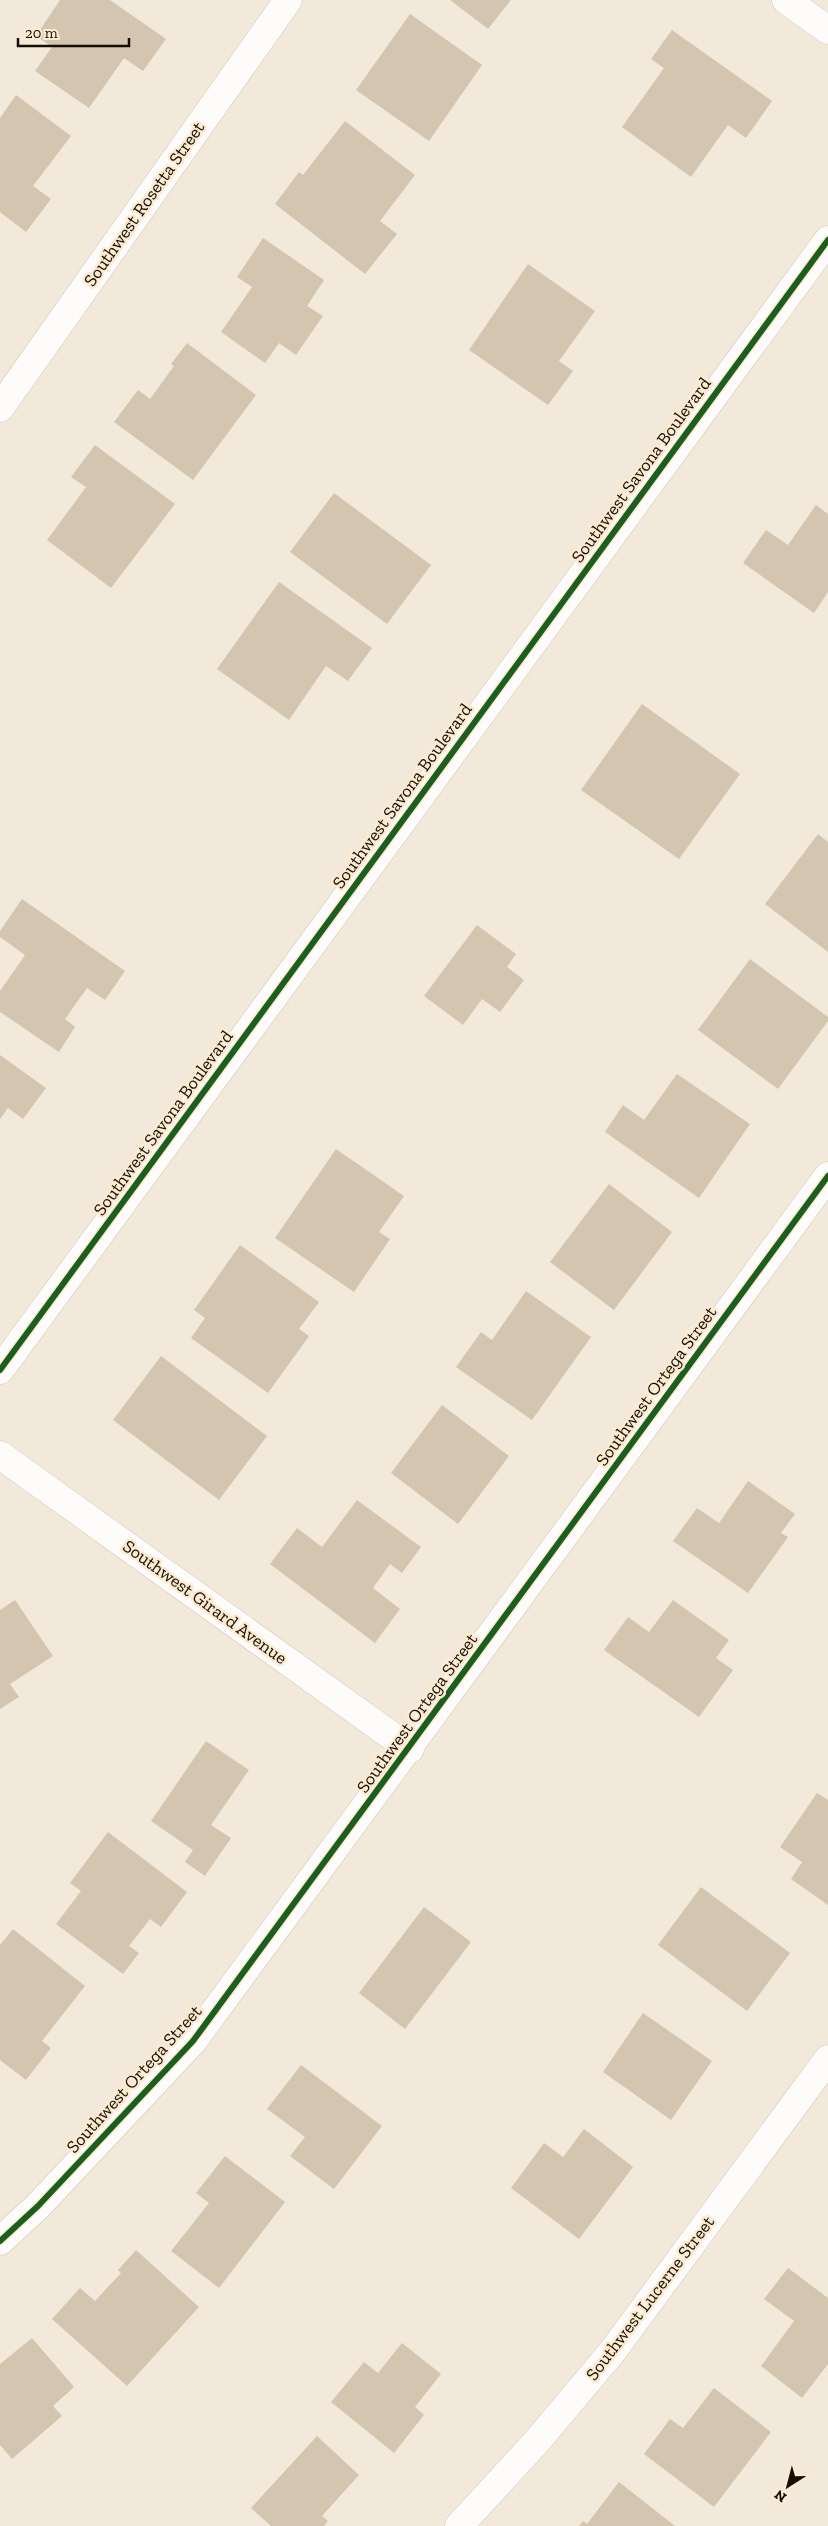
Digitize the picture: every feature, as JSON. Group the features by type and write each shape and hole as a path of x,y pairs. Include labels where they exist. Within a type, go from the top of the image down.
{"street":[{"name":"Southwest Rosetta Street","path":"0,408 288,0"},
{"path":"786,0 828,30"},
{"name":"Southwest Savona Boulevard","path":"0,1370 828,240"},
{"name":"Southwest Ortega Street","path":"0,2241 38,2206 193,2042 410,1750 828,1176"},
{"name":"Southwest Girard Avenue","path":"0,1455 410,1750"},
{"name":"Southwest Lucerne Street","path":"459,2526 538,2440 612,2352 828,2059"}],"building":[{"path":"60,0 110,0 166,39 143,71 124,58 89,108 35,71 52,47 36,36"},
{"path":"450,0 511,0 488,29"},
{"path":"410,14 482,65 429,141 356,90"},
{"path":"672,30 772,101 746,138 728,125 691,177 622,127 664,68 651,59"},
{"path":"16,95 71,136 33,186 51,199 26,232 0,212 0,118"},
{"path":"345,121 415,175 380,221 397,234 365,274 275,204 299,172 303,175"},
{"path":"263,238 324,280 307,306 323,316 296,355 279,343 265,363 221,332 252,287 237,277"},
{"path":"528,264 595,311 559,361 573,371 548,405 469,350"},
{"path":"187,343 256,395 193,480 114,422 138,390 150,399 174,366 171,364"},
{"path":"95,445 175,504 111,588 47,540 86,487 71,477"},
{"path":"334,493 431,565 387,624 290,552"},
{"path":"816,505 828,514 828,592 814,613 743,563 766,530 788,545"},
{"path":"279,582 372,648 348,681 326,666 289,720 217,669"},
{"path":"642,704 740,774 679,859 581,790"},
{"path":"818,834 828,842 828,952 765,904"},
{"path":"22,899 125,971 105,1000 87,988 65,1019 75,1027 59,1052 0,1012 0,991 25,955 0,937 0,931"},
{"path":"477,925 516,954 507,967 524,980 500,1012 482,999 463,1025 424,996"},
{"path":"750,959 828,1017 828,1021 778,1089 698,1030"},
{"path":"0,1055 46,1088 23,1119 8,1108 0,1119"},
{"path":"677,1074 750,1124 699,1198 605,1132 623,1105 644,1120"},
{"path":"336,1149 404,1196 379,1232 390,1239 354,1292 275,1238"},
{"path":"609,1184 672,1232 614,1310 550,1262"},
{"path":"240,1245 319,1302 299,1329 309,1336 268,1393 191,1338 205,1318 194,1310"},
{"path":"526,1291 591,1337 532,1420 456,1367 481,1332 492,1340"},
{"path":"161,1356 267,1436 219,1500 113,1420"},
{"path":"442,1405 509,1456 458,1524 391,1473"},
{"path":"748,1481 795,1514 781,1533 788,1537 748,1593 673,1541 697,1508 719,1523"},
{"path":"357,1500 421,1547 402,1573 390,1564 373,1588 400,1609 375,1643 270,1564 297,1528 322,1547"},
{"path":"15,1600 53,1656 10,1684 19,1697 0,1709 0,1610"},
{"path":"673,1600 729,1640 716,1658 733,1670 699,1717 604,1650 628,1617 649,1632"},
{"path":"206,1741 249,1770 211,1825 231,1838 205,1876 185,1862 193,1850 151,1821"},
{"path":"817,1793 828,1800 828,1905 791,1879 802,1862 780,1847"},
{"path":"108,1832 187,1892 161,1927 150,1919 129,1946 139,1953 123,1974 56,1924 81,1891 70,1883"},
{"path":"701,1887 790,1953 747,2011 658,1945"},
{"path":"424,1907 471,1942 405,2029 359,1993"},
{"path":"13,1929 85,1986 42,2041 51,2048 26,2080 0,2060 0,1945"},
{"path":"643,2013 712,2061 671,2120 603,2072"},
{"path":"301,2065 382,2126 334,2189 290,2156 305,2137 267,2109"},
{"path":"584,2129 633,2167 579,2239 511,2188 544,2143 563,2157"},
{"path":"225,2156 285,2202 219,2288 171,2251 209,2203 196,2193"},
{"path":"136,2250 199,2307 127,2386 52,2319 80,2288 95,2301 121,2273 118,2270"},
{"path":"788,2268 828,2298 828,2364 802,2398 761,2366 794,2321 764,2299"},
{"path":"32,2338 74,2387 53,2406 62,2416 12,2459 0,2445 0,2364"},
{"path":"402,2343 441,2374 415,2407 424,2415 394,2453 331,2402 364,2362 378,2373"},
{"path":"714,2388 771,2432 714,2507 644,2454 670,2419 683,2428"},
{"path":"317,2436 359,2475 322,2516 328,2521 324,2526 271,2526 251,2508"},
{"path":"619,2482 675,2526 579,2526 583,2521 587,2524"}],"cycle path":[{"path":"0,1370 828,240"},
{"path":"0,2241 38,2206 193,2041 828,1176"}]}
